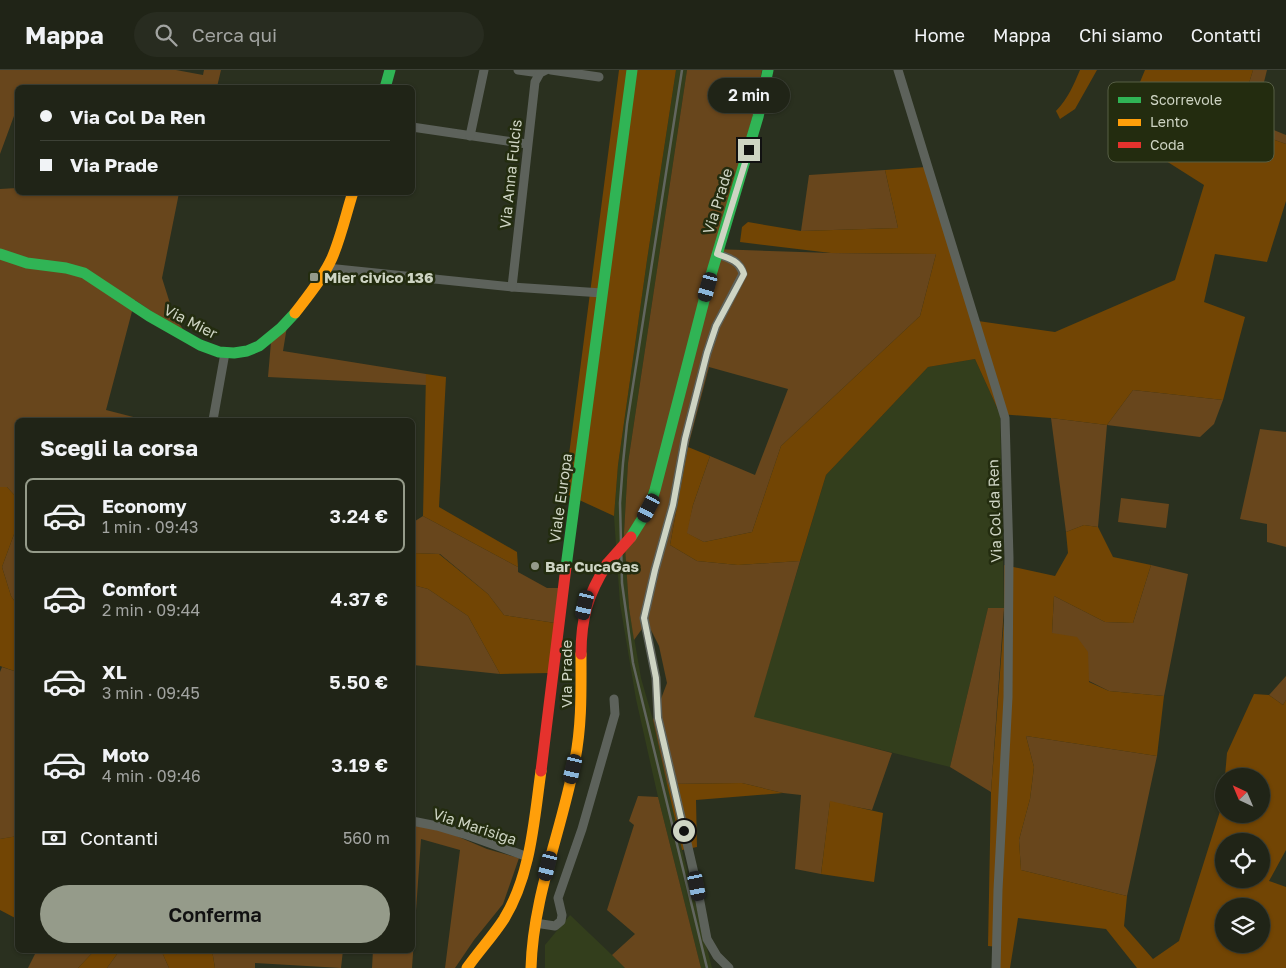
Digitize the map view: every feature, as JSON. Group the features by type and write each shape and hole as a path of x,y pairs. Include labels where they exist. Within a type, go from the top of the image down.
{"main road":[{"path":"386,85 390,70"},
{"name":"Viale Europa","path":"467,968 500,927 513,904 532,838 632,70"},
{"name":"Via Prade","path":"531,968 534,923 570,781 579,737 582,705 581,659 583,615 590,593 607,564 631,538 649,508 717,254 756,126 768,70"},
{"name":"Via Mier","path":"0,254 25,263 76,269 96,280 162,325 194,343 225,353 247,351 270,339 290,319 327,268 337,244 352,195"},
{"name":"Viale Europa","path":"478,968 483,948"}],"street":[{"path":"470,136 484,70"},
{"path":"518,70 543,71"},
{"path":"551,70 599,77"},
{"name":"Via Col da Ren","path":"898,70 1005,418 1010,558 1008,697 996,968"},
{"name":"Via Anna Fulcis","path":"512,286 535,82 543,71"},
{"path":"415,127 527,144"},
{"name":"Via Prade","path":"717,254 742,266 744,274 716,326 707,353 685,439 673,505 644,618 656,678 658,718 697,886 707,939 717,956 729,968"},
{"path":"327,268 602,293"},
{"path":"213,418 225,353"},
{"path":"534,923 555,926 561,922 562,915 558,898 582,829 615,714 614,699"},
{"name":"Via Marisiga","path":"415,822 467,835 528,857"}],"shaded area":[{"path":"0,70 176,70 203,75 204,70 221,70 217,85 15,85 15,116 0,154"},
{"path":"619,70 676,70 618,465 614,516 564,493"},
{"path":"676,70 687,70 628,463 624,533 629,608 641,678 653,720 682,850 712,968 701,968 658,797 636,699 620,604 614,516 618,465"},
{"path":"687,70 762,70 754,112 714,249 936,254 920,316 781,446 752,532 704,542 686,533 693,505 710,456 755,475 788,389 709,367 688,447 670,545 697,561 738,565 800,561 754,717 892,753 872,810 830,802 821,874 795,869 801,795 783,793 742,783 667,784 653,720 667,683 659,646 647,622 634,640 629,608 624,533 628,463"},
{"path":"1080,70 1097,70 1075,109 1060,119 1056,111 1073,86"},
{"path":"1145,70 1253,70 1249,82 1140,82"},
{"path":"1253,70 1267,70 1264,82 1249,82"},
{"path":"1274,130 1286,135 1286,144 1274,140"},
{"path":"1274,140 1286,144 1286,201 1267,262 1215,254 1204,302 1245,317 1223,400 1133,390 1107,425 1000,414 975,359 928,367 826,475 800,561 738,565 697,561 670,545 688,447 710,456 693,505 687,533 704,542 752,532 781,446 920,316 936,254 831,253 740,242 742,227 748,222 801,231 898,228 885,170 926,167 978,321 1055,332 1175,280 1204,185 1168,162 1274,162"},
{"path":"885,170 898,228 801,231 809,175"},
{"path":"15,188 15,195 179,195 162,278 173,313 187,336 135,300 106,410 137,418 15,418 15,496 7,487 0,487 0,189"},
{"path":"289,314 283,351 426,374 426,385 268,377 271,342"},
{"path":"975,359 1000,414 1004,608 988,608 950,767 753,718 826,475 928,367"},
{"path":"426,374 446,377 439,507 517,552 518,567 423,516"},
{"path":"1133,390 1223,400 1214,424 1200,437 1107,425"},
{"path":"1051,418 1107,425 1098,527 1084,525 1066,532"},
{"path":"1260,429 1286,432 1286,547 1267,542 1267,524 1240,519"},
{"path":"0,487 7,487 15,496 15,531 2,567 11,596 15,602 15,671 0,666"},
{"path":"1121,498 1169,504 1166,528 1118,522"},
{"path":"423,516 518,567 518,572 547,588 561,588 555,623 504,615 488,594 440,554 415,553 415,521"},
{"path":"1084,525 1098,527 1113,557 1151,565 1133,623 1105,622 1054,596 1052,633 1077,637 1088,652 1089,682 1109,691 1164,696 1157,756 1026,736 1034,767 1030,799 1019,840 1021,870 1127,896 1124,926 1153,959 1179,941 1216,823 1270,823 1270,768 1226,768 1227,753 1254,694 1269,695 1283,705 1286,700 1286,850 1270,879 1270,833 1215,833 1215,888 1270,888 1270,881 1286,887 1286,968 1137,968 1106,929 1018,918 1010,968 997,968 999,947 988,946 991,792 1004,619 1004,565 1055,576 1068,553 1066,532"},
{"path":"15,531 15,602 11,596 2,567"},
{"path":"415,553 439,554 488,594 504,615 555,623 549,673 500,674 468,616 428,589 415,586"},
{"path":"1151,565 1188,574 1164,696 1109,691 1089,681 1052,633 1054,596 1105,622 1133,623"},
{"path":"415,586 428,589 468,616 500,674 415,665"},
{"path":"988,608 1004,608 991,792 950,767"},
{"path":"2,667 15,671 15,836 0,839 0,672"},
{"path":"1286,676 1286,700 1283,705 1269,695"},
{"path":"1026,736 1157,756 1127,896 1021,870 1019,840 1030,799 1034,767"},
{"path":"742,783 783,793 696,800 697,847 682,850 667,784"},
{"path":"638,796 658,797 701,968 625,968 612,955 635,934 607,910 634,825 629,821"},
{"path":"830,801 883,813 874,882 821,874"},
{"path":"415,824 440,829 487,849 519,858 503,904 474,940 455,968 445,968 460,850 421,839 415,925"},
{"path":"15,836 15,918 0,910 0,839"},
{"path":"570,915 625,968 545,968 545,945"},
{"path":"36,953 92,953 78,968 28,968"},
{"path":"92,953 118,953 107,968 78,968"},
{"path":"118,953 162,953 169,968 107,968"},
{"path":"162,953 212,953 215,968 169,968"},
{"path":"212,953 343,953 341,968 255,963 255,968 215,968"},
{"path":"373,953 413,953 412,968 372,968"}],"railway":[{"path":"682,70 627,424 620,503 622,583 633,663 707,968"}],"traffic: fast":[{"path":"386,85 390,70"},
{"path":"566,567 632,70"},
{"path":"631,537 649,508 655,490 708,285 758,117 768,70"},
{"path":"0,254 27,263 66,268 84,273 149,316 200,345 219,352 234,353 247,351 259,346 281,328 295,313"}],"traffic: slow":[{"path":"295,313 320,280 332,258 352,195"},
{"path":"531,968 533,941 542,889 575,760 581,707 581,654"},
{"path":"467,968 504,919 520,884 530,847 541,771"}],"traffic: jam":[{"path":"607,564 631,537"},
{"path":"581,654 582,629 590,596 607,564"},
{"path":"541,771 566,567"}],"place":[{"name":"Mier civico 136","path":"314,277"},
{"name":"Bar CucaGas","path":"535,566"}],"route":[{"path":"684,831 658,718 656,678 652,650 644,618 673,505 685,439 707,353 716,326 744,274 742,266 717,254 749,150"}]}
